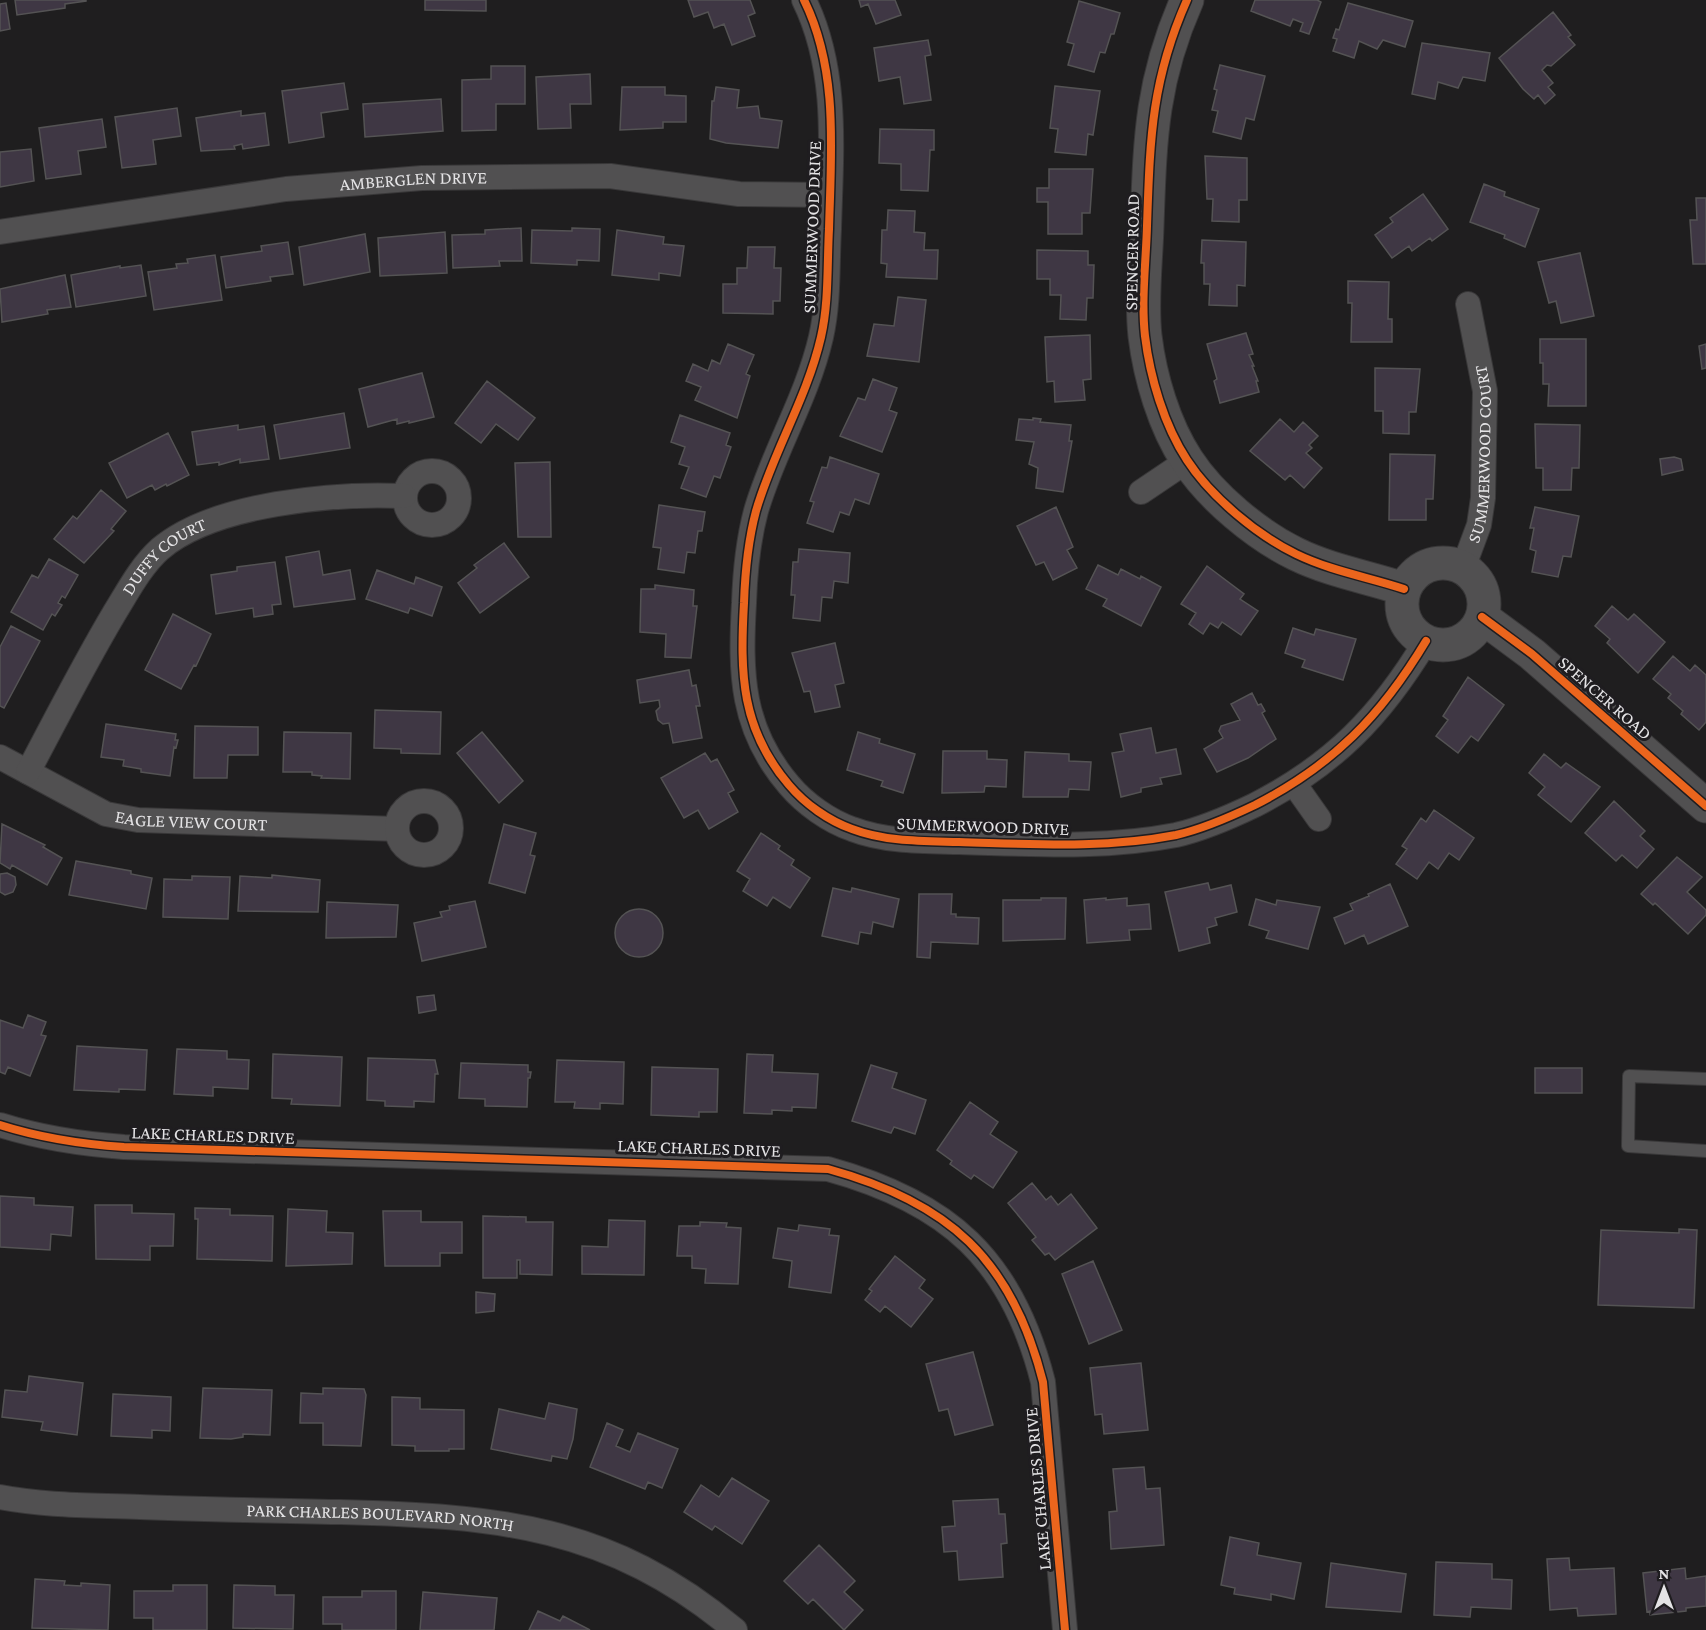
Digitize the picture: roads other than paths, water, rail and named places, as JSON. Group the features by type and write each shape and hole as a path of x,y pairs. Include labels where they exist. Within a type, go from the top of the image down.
{"main road":[{"name":"SPENCER ROAD","path":"1187,0 1162,65 1153,108 1145,286 1145,335 1152,373 1172,430 1187,461 1223,502 1256,530 1295,554 1341,573 1404,589"},
{"path":"1435,563 1449,563 1463,568 1479,583 1483,594 1482,617 1476,629 1466,638 1453,644 1439,645 1426,641 1407,625 1403,613 1404,589 1422,568 1435,563"},
{"name":"SPENCER ROAD","path":"1482,617 1532,654 1706,806"}],"street":[{"name":"SUMMERWOOD DRIVE","path":"804,0 823,57 830,96 830,195 826,291 822,334 811,373 768,474 755,516 746,566 742,672 747,710 756,738 772,765 796,793 822,814 851,829 914,841 1071,846 1142,842 1184,833 1227,818 1295,784 1353,737 1403,680 1426,641"},
{"name":"AMBERGLEN DRIVE","path":"0,232 297,188 422,178 610,176 739,194 830,195"},
{"name":"SUMMERWOOD COURT","path":"1463,568 1479,525 1483,498 1485,391 1468,304"},
{"path":"1142,492 1187,461"},
{"name":"DUFFY COURT","path":"27,772 134,580 159,550 196,526 215,518 249,510 330,498 371,495 404,496"},
{"name":"EAGLE VIEW COURT","path":"0,757 106,814 138,820 397,829"},
{"path":"1295,784 1319,819"},
{"name":"LAKE CHARLES DRIVE","path":"0,1125 36,1137 73,1144 124,1147 828,1169 872,1181 913,1200 949,1223 981,1253 1018,1307 1034,1345 1044,1394 1065,1630"},
{"name":"PARK CHARLES BOULEVARD NORTH","path":"0,1497 77,1505 434,1515 532,1528 620,1556 708,1607 735,1630"}],"lane":[{"path":"1706,1079 1629,1076 1628,1146 1706,1150"}]}
